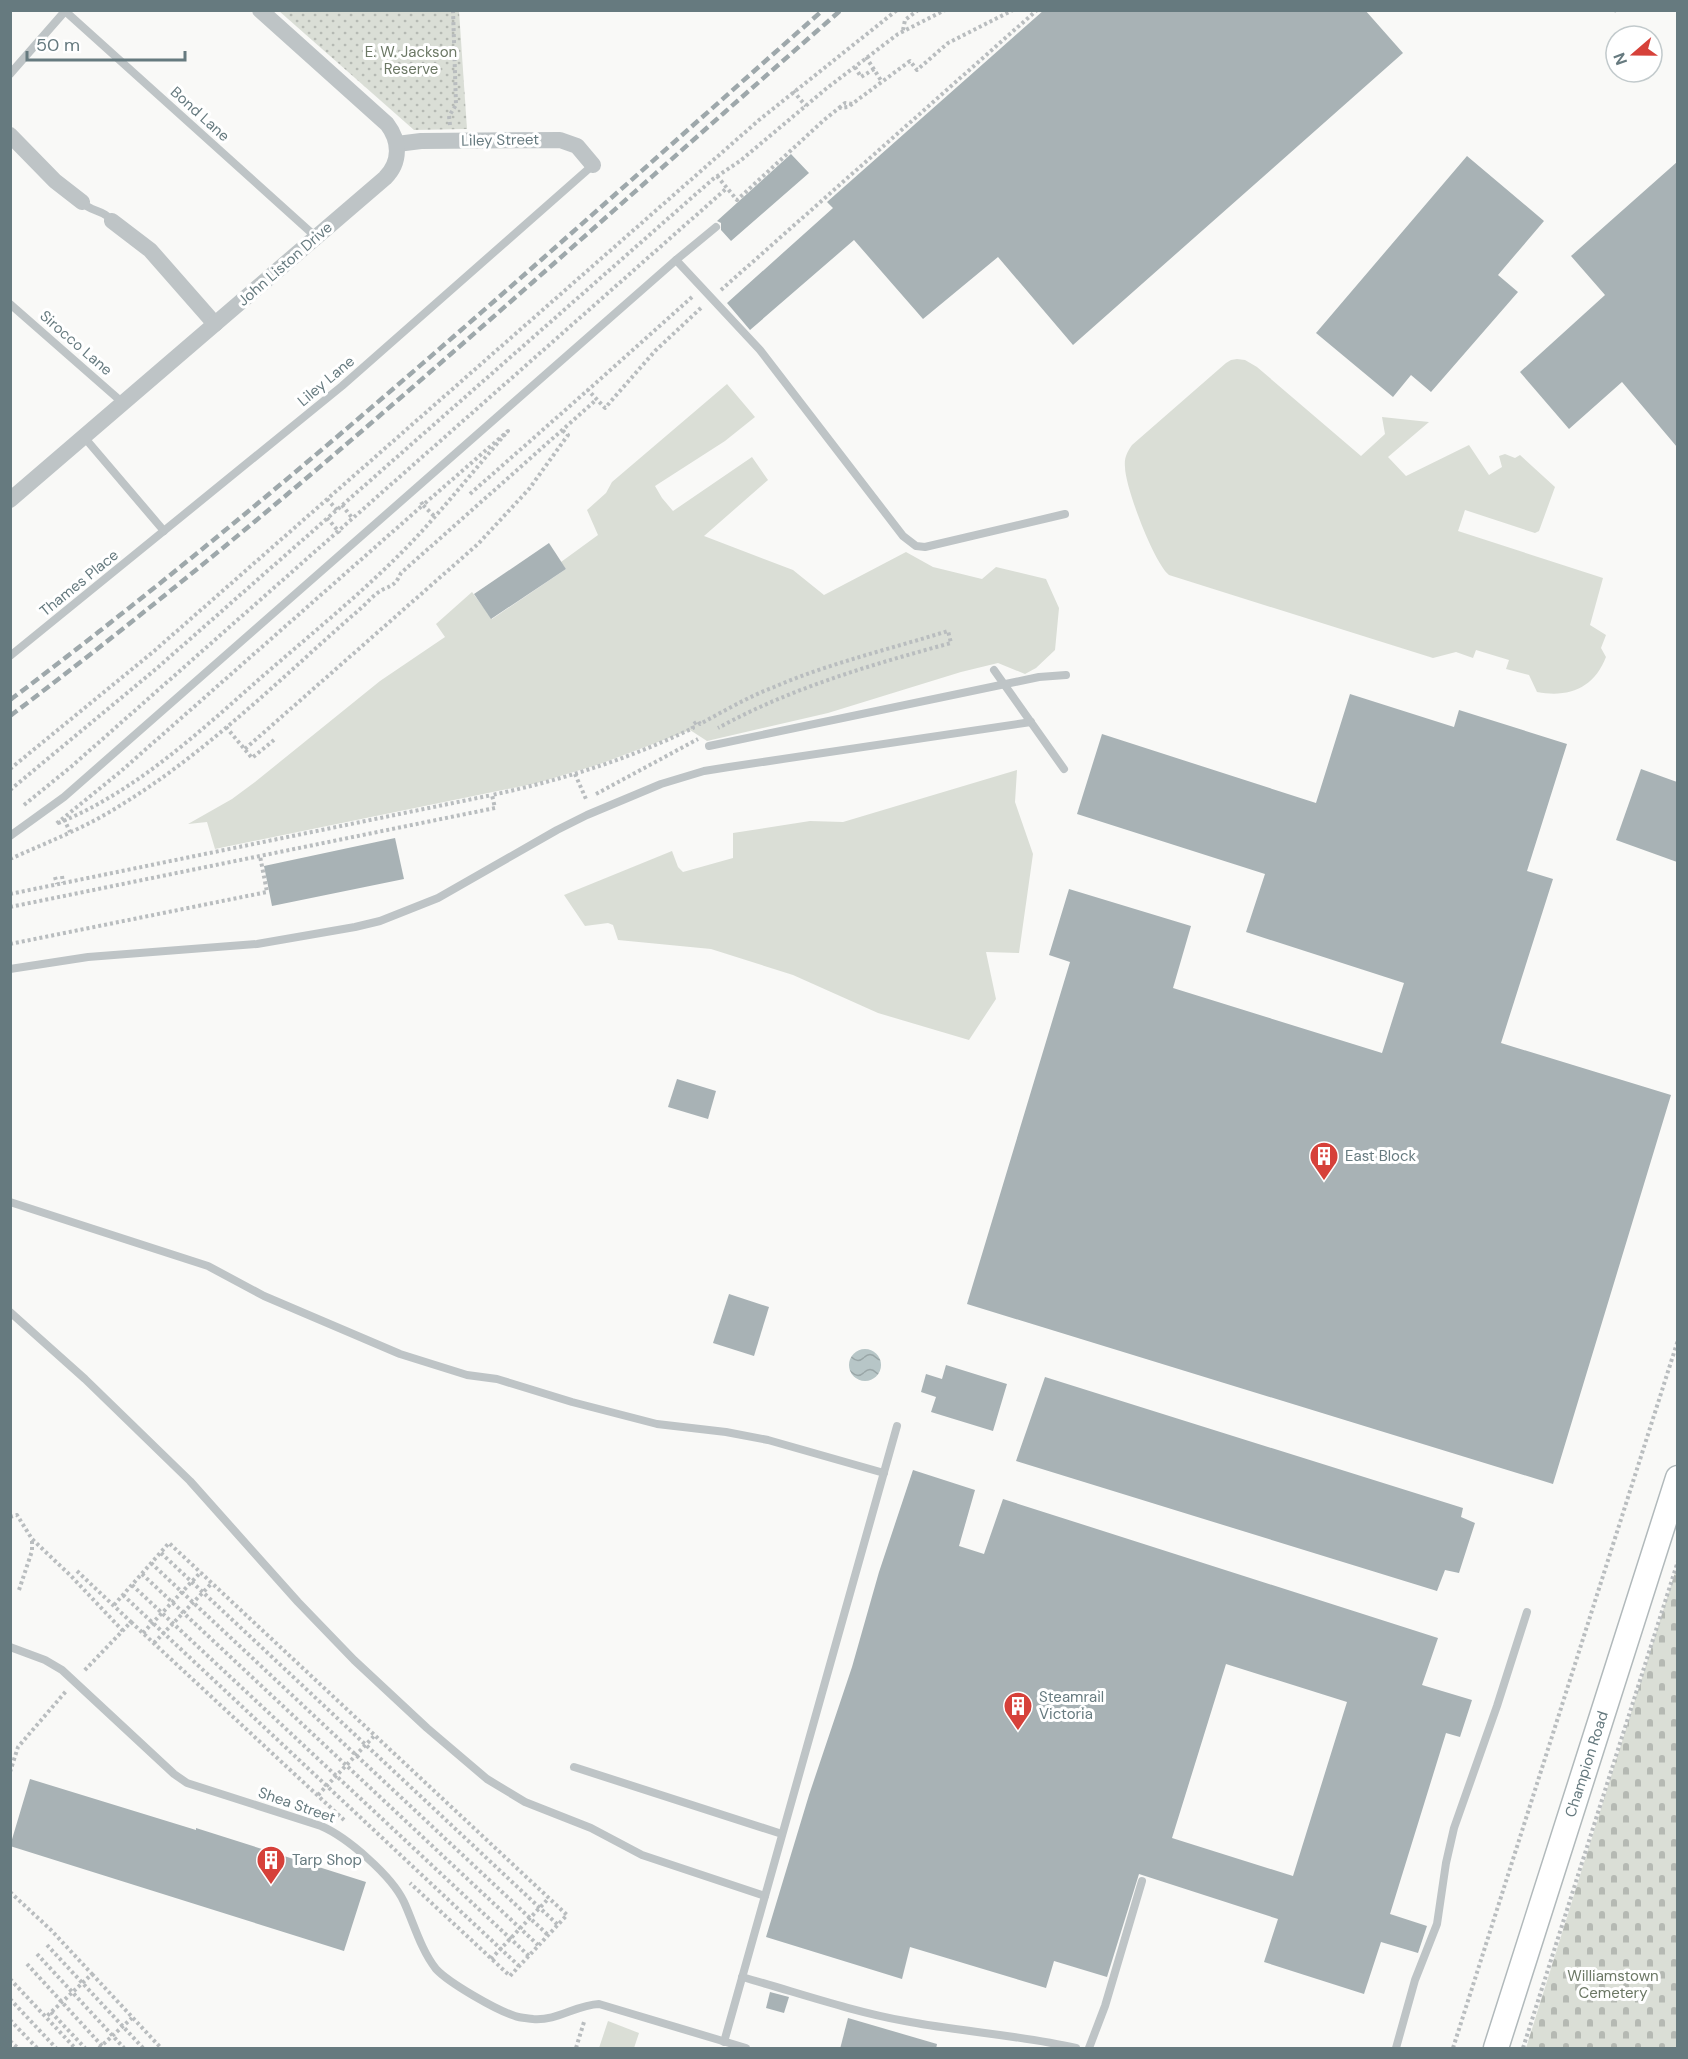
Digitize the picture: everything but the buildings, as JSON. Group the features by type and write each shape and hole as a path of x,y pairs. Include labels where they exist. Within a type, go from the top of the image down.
{"street":[{"path":"260,10 383,120 392,130 397,144"},
{"path":"10,135 55,181 82,202"},
{"name":"Liley Street","path":"397,144 421,141 560,140 577,146 593,165"},
{"name":"John Liston Drive","path":"13,492 84,437 388,175 395,162 397,144"},
{"path":"112,221 150,250 215,324"},
{"name":"Champion Road","path":"1496,2049 1677,1478"}],"lane":[{"path":"10,74 66,11"},
{"name":"Bond Lane","path":"66,11 316,237"},
{"name":"Liley Lane","path":"164,531 342,386 593,165"},
{"path":"82,202 84,206 109,216 112,221"},
{"path":"10,836 64,797 717,226"},
{"path":"676,260 760,350 903,536 912,544 925,547 1065,514"},
{"name":"Sirocco Lane","path":"10,304 123,403"},
{"path":"84,437 164,531"},
{"name":"Thames Place","path":"10,656 164,531"},
{"path":"994,670 1064,769"},
{"path":"709,746 1039,677 1066,675"},
{"path":"10,969 88,957 257,944 355,927 406,912 438,898 556,830 587,815 684,777 729,767 1031,722"},
{"path":"10,1202 208,1266 264,1296 400,1354 467,1375 497,1379 572,1402 657,1424 726,1432 768,1440 884,1473"},
{"path":"10,1312 85,1379 190,1481 298,1602 354,1660 427,1728 487,1779 525,1802 591,1828 642,1855 765,1896"},
{"path":"724,2042 897,1426"},
{"path":"1396,2049 1415,1980 1437,1924 1454,1828 1527,1612"},
{"name":"Shea Street","path":"10,1647 45,1660 62,1670 174,1774 187,1783 321,1826 340,1835 396,1888 429,1958 436,1969 455,1984 515,2016 548,2020 583,2006 599,2004"},
{"path":"574,1767 782,1834"},
{"path":"1089,2049 1105,2006 1142,1881"},
{"path":"742,1977 872,2014 938,2027 1034,2039 1076,2049"},
{"path":"599,2004 746,2049"}],"path":[{"path":"451,141 449,116 456,105 453,10"},
{"path":"10,769 145,659 669,197 794,91 897,10"},
{"path":"903,30 905,20 918,10"},
{"path":"10,790 122,698 717,176 740,161 866,57 903,30 945,10"},
{"path":"717,176 737,200 805,136 839,108 853,104 910,61 916,70 948,43 1013,10"},
{"path":"588,390 605,408 655,351 711,299 1038,10"},
{"path":"866,57 882,82"},
{"path":"855,67 861,77 874,69"},
{"path":"794,91 806,106"},
{"path":"17,810 72,766 727,188"},
{"path":"470,494 702,289"},
{"path":"10,859 79,828 121,805 172,770 226,727 383,589 389,589 401,573 596,400"},
{"path":"245,750 478,543 529,489 570,436 562,430"},
{"path":"508,431 384,570 194,736 110,796 56,824 120,772 423,505 508,431"},
{"path":"327,499 337,510"},
{"path":"342,505 353,519"},
{"path":"423,505 434,516"},
{"path":"327,518 351,546"},
{"path":"10,894 532,787 668,740 693,728 692,725 698,721 700,724 757,694 794,679 948,631 951,644 802,688 713,730"},
{"path":"226,727 252,758 274,740"},
{"path":"576,804 706,734"},
{"path":"575,774 586,799"},
{"path":"10,907 495,808 492,795"},
{"path":"10,944 267,892 260,856"},
{"path":"62,876 63,883"},
{"path":"55,877 57,884"},
{"path":"1453,2049 1677,1340"},
{"path":"10,1517 17,1515 32,1539 123,1631"},
{"path":"19,1590 32,1551 32,1539"},
{"path":"114,1605 170,1543 567,1915 510,1976 405,1877"},
{"path":"161,1553 558,1925"},
{"path":"1523,2049 1677,1561"},
{"path":"151,1563 548,1935"},
{"path":"77,1571 352,1828"},
{"path":"144,1633 201,1572"},
{"path":"142,1574 538,1945"},
{"path":"154,1643 212,1583"},
{"path":"132,1585 529,1956"},
{"path":"123,1595 519,1966"},
{"path":"10,1772 18,1747 74,1682 131,1622"},
{"path":"318,1795 375,1735"},
{"path":"10,1892 51,1930 161,2049"},
{"path":"491,1959 549,1898"},
{"path":"47,1945 143,2049"},
{"path":"37,1954 124,2049"},
{"path":"27,1964 101,2048 132,2018"},
{"path":"46,2017 92,1974"},
{"path":"10,1979 75,2049"},
{"path":"10,1999 56,2049"},
{"path":"576,2049 590,2010 599,2004"},
{"path":"51,2012 85,2049"},
{"path":"10,2020 37,2049"},
{"path":"10,2041 18,2049"}],"green space":[{"name":"E. W. Jackson Reserve","path":"279,11 459,11 467,129 414,130"},
{"path":"1237,359 1245,360 1257,367 1361,456 1385,434 1382,417 1429,422 1388,457 1406,476 1469,445 1489,475 1502,467 1499,456 1505,454 1515,458 1520,455 1555,487 1539,531 1535,533 1465,510 1458,531 1603,578 1590,625 1606,635 1601,648 1606,657 1595,676 1570,692 1537,692 1529,675 1506,669 1509,660 1476,650 1473,658 1456,652 1433,658 1169,575 1148,541 1135,507 1126,477 1126,455 1132,445 1226,363"},
{"path":"727,384 755,417 725,441 655,486 673,511 752,457 768,480 704,536 793,570 824,595 906,552 933,567 982,579 996,567 1046,579 1059,608 1055,650 1036,668 1025,674 998,663 961,672 828,713 707,741 690,730 600,764 537,783 215,849 207,822 188,824 232,799 380,681 445,637 436,624 472,592 492,619 566,569 561,562 598,535 587,510 606,493 612,482"},
{"path":"1017,770 1015,802 1033,854 1019,953 986,952 996,999 969,1040 878,1013 793,975 711,949 618,940 613,925 608,923 585,926 564,895 672,851 678,867 683,872 733,858 733,833 810,821 843,822"},
{"name":"Williamstown Cemetery","path":"1677,1566 1677,2048 1526,2048"},
{"path":"608,2021 639,2033 634,2048 599,2048"}],"water":[{"path":"865,1349 877,1353 881,1365 877,1377 865,1381 853,1377 849,1365 853,1353"}],"railway":[{"path":"10,700 116,619 322,450 524,275 823,10"},
{"path":"10,716 118,633 329,459 841,10"}],"place":[{"name":"East Block","path":"1324,1182"},
{"name":"Steamrail Victoria","path":"1018,1732"},
{"name":"Tarp Shop","path":"271,1886"}]}
